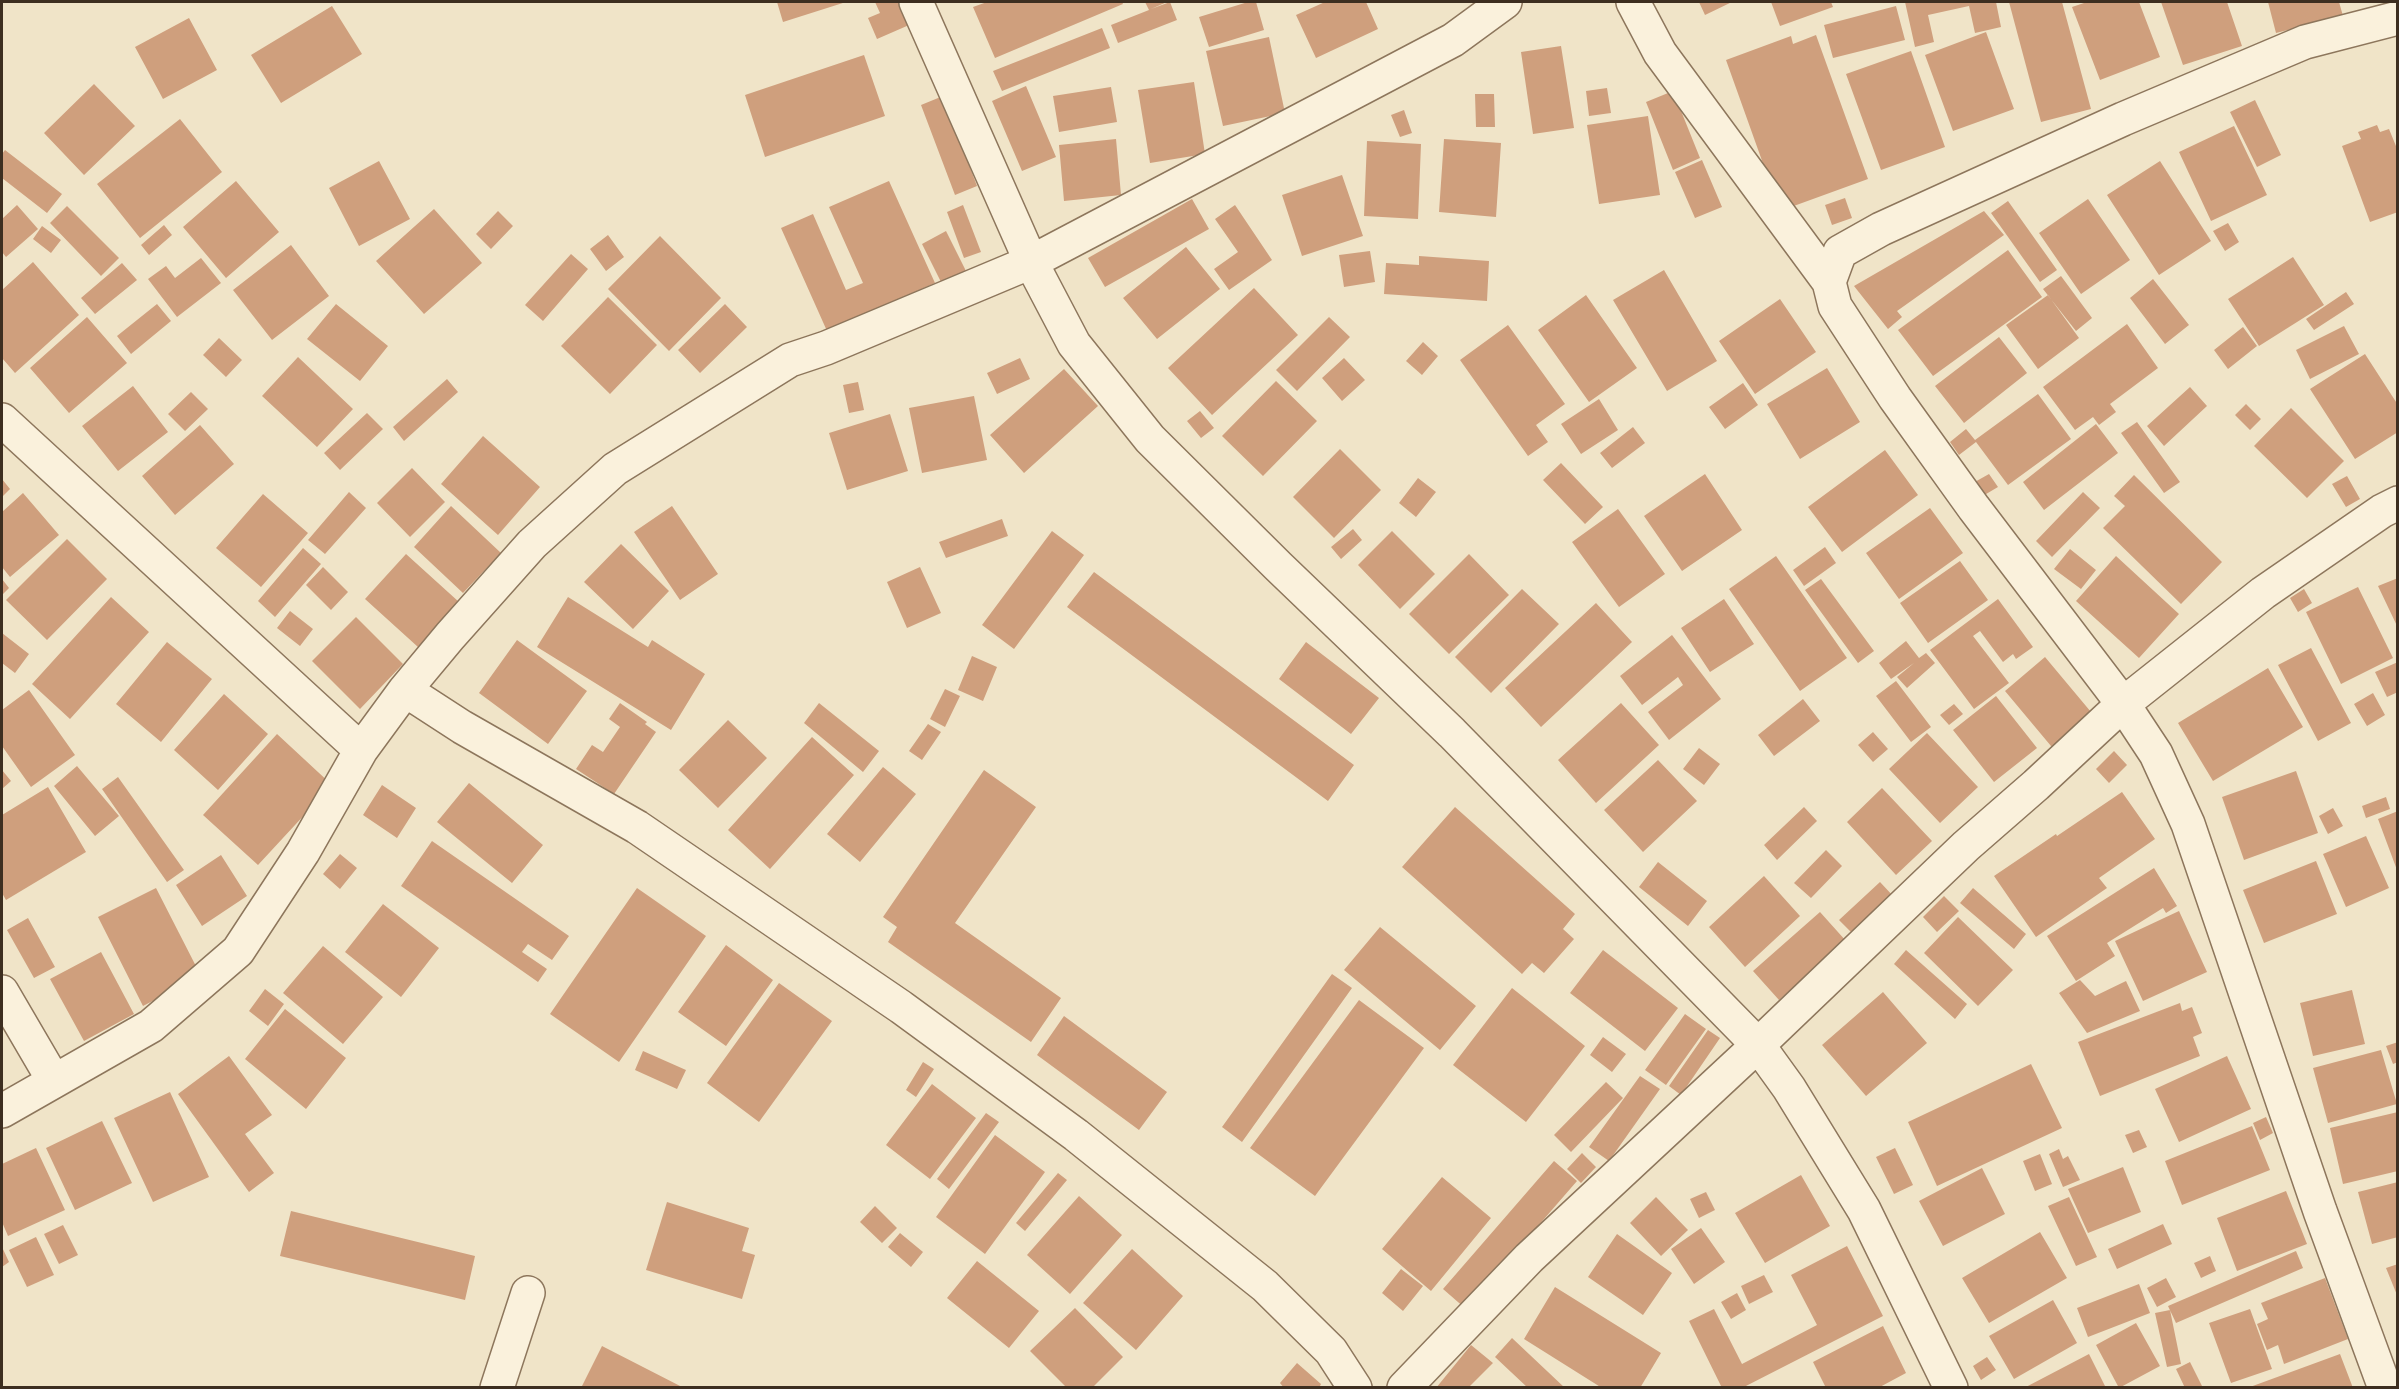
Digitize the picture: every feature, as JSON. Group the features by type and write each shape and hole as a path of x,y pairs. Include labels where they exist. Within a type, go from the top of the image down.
{"street":[{"path":"916,2 1031,262 1074,344 1150,439 1452,733 1758,1045 1788,1088 1864,1210 1951,1388"},
{"path":"2,1111 151,1026 238,951 303,852 361,750 405,690 532,544 615,469 790,360 826,348 1031,262 1453,39 1505,2"},
{"path":"1633,2 1660,53 1829,282 1835,306 1895,398 1974,508 2123,704 2156,754 2188,824 2290,1125 2385,1388"},
{"path":"1829,282 1840,252 1881,229 2123,118 2304,42 2397,18"},
{"path":"2,420 361,750"},
{"path":"1404,1388 1529,1258 1758,1045 1966,846 2123,704 2263,593 2397,503"},
{"path":"405,690 462,727 625,821 901,1007 1085,1142 1265,1286 1331,1351 1355,1388"},
{"path":"2,992 54,1081"},
{"path":"497,1388 528,1293"}],"building":[{"path":"777,2 846,2 783,22"},
{"path":"875,2 907,2 916,22 877,39 868,18 880,13"},
{"path":"987,2 1122,2 1123,4 995,58 973,7"},
{"path":"1145,2 1167,2 1151,9 1170,2 1177,20 1118,43 1111,25 1149,10"},
{"path":"1248,2 1256,2 1264,30 1209,47 1199,17"},
{"path":"1325,2 1366,2 1378,29 1316,58 1296,15"},
{"path":"1699,2 1732,2 1705,15"},
{"path":"1771,2 1831,2 1833,7 1780,26"},
{"path":"1905,2 1996,2 2001,27 1975,33 1969,6 1928,15 1934,42 1915,47"},
{"path":"2009,2 2062,2 2091,109 2041,122"},
{"path":"2087,2 2139,2 2160,57 2100,80 2072,7"},
{"path":"2161,2 2227,2 2242,46 2183,65"},
{"path":"2268,2 2339,2 2343,16 2276,33"},
{"path":"332,6 362,54 281,103 251,55"},
{"path":"1896,6 1905,40 1833,58 1824,25"},
{"path":"189,18 217,70 163,99 135,47"},
{"path":"1102,28 1110,48 1002,91 993,71"},
{"path":"1986,32 2014,109 1953,131 1925,55"},
{"path":"1816,35 1868,179 1780,211 1726,60 1791,36 1793,44"},
{"path":"1269,37 1285,113 1223,126 1206,51"},
{"path":"1561,46 1574,128 1533,134 1521,52"},
{"path":"1911,51 1945,147 1881,170 1846,74"},
{"path":"864,55 885,116 765,157 745,95"},
{"path":"1194,82 1205,154 1150,163 1138,90"},
{"path":"94,84 135,126 84,175 44,133"},
{"path":"1026,86 1056,157 1022,171 992,101"},
{"path":"1111,87 1117,122 1059,132 1053,96"},
{"path":"1607,88 1611,113 1589,116 1586,91"},
{"path":"1673,91 1700,158 1673,170 1646,102"},
{"path":"1475,94 1494,94 1495,127 1476,127"},
{"path":"943,96 977,186 955,195 921,105"},
{"path":"2255,100 2281,155 2257,167 2230,112"},
{"path":"1404,110 1412,133 1400,137 1391,115"},
{"path":"1648,116 1660,195 1599,204 1587,125"},
{"path":"180,119 222,172 140,238 97,184"},
{"path":"2377,125 2380,132 2389,129 2398,151 2398,212 2370,222 2342,146 2361,139 2358,132"},
{"path":"2234,126 2267,195 2211,221 2179,152"},
{"path":"1116,139 1121,195 1064,201 1059,145"},
{"path":"1444,139 1501,143 1496,217 1439,212"},
{"path":"1367,141 1421,144 1418,219 1364,216"},
{"path":"5,150 62,194 47,213 2,178 2,154"},
{"path":"1702,160 1722,207 1695,218 1675,172"},
{"path":"379,161 410,219 359,246 329,188"},
{"path":"2160,161 2211,241 2159,275 2107,195"},
{"path":"1342,175 1363,236 1302,256 1282,195"},
{"path":"236,181 279,232 226,278 183,227"},
{"path":"889,181 935,283 827,331 781,228 813,214 846,290 863,283 829,207"},
{"path":"1845,198 1852,218 1832,225 1825,205"},
{"path":"1192,199 1209,229 1105,287 1088,258"},
{"path":"2088,199 2130,260 2081,294 2039,233"},
{"path":"2008,201 2057,270 2040,282 1991,213"},
{"path":"17,205 38,229 6,257 2,252 2,219"},
{"path":"963,205 981,252 964,258 947,212"},
{"path":"1235,205 1272,260 1229,290 1214,269 1238,252 1215,219"},
{"path":"67,206 119,258 101,276 50,223"},
{"path":"434,209 482,263 424,314 376,261"},
{"path":"498,211 513,226 491,249 476,234"},
{"path":"1984,211 2004,235 1897,311 1902,317 1888,329 1854,286"},
{"path":"2228,223 2239,242 2225,251 2213,231"},
{"path":"164,225 172,235 149,255 141,245"},
{"path":"42,226 61,240 51,253 33,239"},
{"path":"946,231 967,273 943,286 922,244"},
{"path":"608,235 624,257 606,271 590,249"},
{"path":"660,236 721,298 669,351 608,289"},
{"path":"291,245 329,296 272,340 233,290"},
{"path":"1186,247 1220,289 1157,339 1123,298"},
{"path":"2008,250 2042,297 1933,376 1898,330"},
{"path":"1370,251 1375,282 1344,287 1339,255"},
{"path":"571,254 588,269 543,321 525,305"},
{"path":"1419,256 1489,261 1487,301 1384,294 1386,263 1419,265"},
{"path":"2293,257 2324,305 2259,346 2228,299"},
{"path":"201,258 221,283 177,317 148,279 166,266 175,278"},
{"path":"33,262 79,315 15,373 2,358 2,290"},
{"path":"122,263 137,280 95,314 81,298"},
{"path":"1664,270 1717,361 1667,391 1613,300"},
{"path":"2061,276 2092,318 2076,331 2043,289"},
{"path":"2153,279 2189,325 2165,344 2130,298"},
{"path":"1254,288 1298,335 1212,415 1168,368"},
{"path":"2346,292 2354,304 2314,330 2306,319"},
{"path":"1586,295 1637,368 1589,402 1538,330"},
{"path":"2048,295 2079,338 2038,369 2006,325"},
{"path":"608,297 657,345 610,394 561,346"},
{"path":"1780,299 1816,352 1755,394 1719,341"},
{"path":"157,304 171,321 131,354 117,336"},
{"path":"336,304 388,346 360,381 307,339"},
{"path":"725,304 747,327 700,373 678,350"},
{"path":"87,317 127,363 69,413 30,368"},
{"path":"1329,317 1350,337 1297,391 1276,370"},
{"path":"2127,324 2158,368 2110,404 2116,412 2099,425 2093,417 2075,430 2043,387"},
{"path":"1508,325 1565,404 1536,425 1548,442 1528,456 1460,360"},
{"path":"2344,326 2359,354 2310,379 2296,350"},
{"path":"2243,327 2257,346 2228,369 2214,350"},
{"path":"1999,337 2027,373 1964,423 1935,386"},
{"path":"219,338 242,360 226,377 203,355"},
{"path":"1423,342 1438,356 1422,375 1406,361"},
{"path":"2365,354 2398,405 2398,432 2355,459 2310,389"},
{"path":"298,357 353,409 317,447 262,396"},
{"path":"1020,358 1030,379 997,394 987,373"},
{"path":"1344,358 1365,380 1342,401 1322,378"},
{"path":"1827,368 1860,422 1800,459 1767,404"},
{"path":"1064,369 1098,406 1024,473 990,435"},
{"path":"447,379 458,392 404,441 393,427"},
{"path":"1276,381 1317,421 1263,476 1222,436"},
{"path":"858,382 864,410 849,413 843,385"},
{"path":"1743,383 1758,405 1725,429 1709,407"},
{"path":"133,386 168,432 118,471 82,426"},
{"path":"2190,387 2207,406 2164,446 2147,426"},
{"path":"191,392 208,409 185,431 168,414"},
{"path":"2038,394 2071,439 2008,485 1976,442 1959,455 1950,442 1966,429 1975,440"},
{"path":"974,396 987,460 922,473 909,408"},
{"path":"1599,399 1618,430 1581,454 1561,424"},
{"path":"2246,404 2261,419 2250,430 2235,415"},
{"path":"2291,408 2344,461 2307,498 2254,446"},
{"path":"1200,411 1214,428 1201,438 1187,421"},
{"path":"367,413 383,429 340,470 324,453"},
{"path":"890,414 908,471 847,490 829,433"},
{"path":"2137,422 2180,482 2164,493 2121,433"},
{"path":"2096,424 2118,453 2044,510 2023,482"},
{"path":"200,425 234,464 175,515 142,476"},
{"path":"1633,427 1645,443 1612,468 1600,453"},
{"path":"483,436 540,487 498,535 441,484"},
{"path":"1340,449 1381,490 1334,538 1293,497"},
{"path":"1885,450 1918,495 1842,552 1808,507"},
{"path":"1561,463 1603,507 1585,524 1543,480"},
{"path":"412,468 445,502 410,537 377,503"},
{"path":"1705,474 1742,530 1682,571 1644,516"},
{"path":"1989,474 1998,487 1981,497 1973,483"},
{"path":"2134,475 2222,562 2181,604 2103,528 2125,506 2114,496"},
{"path":"2347,476 2360,499 2346,507 2332,484"},
{"path":"1418,478 1436,492 1416,517 1399,503"},
{"path":"2,479 10,489 2,497"},
{"path":"349,492 366,508 325,554 308,540"},
{"path":"2083,492 2100,508 2052,557 2036,541"},
{"path":"23,493 59,535 10,577 2,567 2,512"},
{"path":"263,494 308,533 261,587 216,548"},
{"path":"451,506 501,553 463,593 414,547"},
{"path":"672,506 718,574 680,600 634,532"},
{"path":"1930,508 1963,553 1899,599 1866,553"},
{"path":"1618,509 1665,574 1619,607 1572,542"},
{"path":"1002,519 1008,536 946,558 939,542"},
{"path":"1353,529 1362,540 1341,559 1331,547"},
{"path":"1052,531 1084,555 1014,649 982,625"},
{"path":"1392,531 1435,574 1400,609 1358,565"},
{"path":"67,539 107,579 47,640 6,600"},
{"path":"621,544 669,591 633,629 584,582"},
{"path":"1825,547 1836,563 1804,586 1793,570"},
{"path":"303,548 321,564 275,617 258,601"},
{"path":"2070,549 2096,570 2081,589 2054,569"},
{"path":"406,554 459,602 418,647 365,599"},
{"path":"1469,554 1509,595 1449,654 1409,614"},
{"path":"1776,556 1847,658 1800,691 1729,589"},
{"path":"2116,556 2179,614 2139,658 2076,601"},
{"path":"1960,561 1988,600 1928,643 1900,603"},
{"path":"323,567 348,592 331,610 306,585"},
{"path":"920,567 941,613 907,628 887,582"},
{"path":"1094,572 1354,765 1328,801 1067,607"},
{"path":"2398,578 2398,628 2378,586"},
{"path":"2,579 9,588 2,595"},
{"path":"1821,579 1874,651 1858,663 1805,590"},
{"path":"2358,587 2393,658 2341,684 2306,612"},
{"path":"1522,589 1559,624 1491,693 1455,657"},
{"path":"2304,589 2312,603 2298,612 2290,598"},
{"path":"111,597 149,632 70,719 32,684"},
{"path":"568,597 648,647 652,640 705,674 671,730 537,647"},
{"path":"1724,599 1754,644 1710,672 1681,628"},
{"path":"1998,599 2033,647 2016,659 2013,654 2003,662 1980,631 1973,636 2009,683 1974,709 1930,650"},
{"path":"1596,603 1632,642 1541,727 1505,688"},
{"path":"290,611 313,629 300,646 277,628"},
{"path":"356,617 403,664 360,709 312,661"},
{"path":"2,633 29,654 15,673 2,663"},
{"path":"1672,635 1721,699 1669,740 1648,712 1683,685 1678,677 1642,705 1620,676"},
{"path":"517,640 587,691 548,744 479,693"},
{"path":"1906,641 1919,658 1926,653 1935,663 1907,688 1897,677 1914,663 1891,679 1879,663"},
{"path":"167,642 212,679 161,742 116,704"},
{"path":"1306,642 1379,698 1351,734 1279,679"},
{"path":"2311,648 2351,723 2318,741 2278,665"},
{"path":"972,656 997,667 983,701 958,690"},
{"path":"2045,657 2096,718 2056,752 2005,691"},
{"path":"2398,662 2398,692 2387,697 2375,672"},
{"path":"2268,668 2303,727 2213,781 2178,723"},
{"path":"1896,681 1931,727 1911,742 1876,696"},
{"path":"945,689 960,696 945,727 930,719"},
{"path":"29,690 75,755 31,787 2,746 2,710"},
{"path":"2373,693 2385,715 2367,726 2354,704"},
{"path":"224,694 268,734 218,790 174,750"},
{"path":"1996,696 2037,748 1994,782 1953,730"},
{"path":"1803,699 1820,721 1774,756 1758,735"},
{"path":"620,703 647,722 645,724 656,732 614,794 576,769 592,745 603,752 620,727 609,719"},
{"path":"819,703 879,751 863,772 804,723"},
{"path":"1621,703 1659,745 1596,803 1558,760"},
{"path":"1954,704 1963,714 1949,725 1940,715"},
{"path":"728,720 767,758 718,808 679,770"},
{"path":"928,724 941,732 922,760 909,751"},
{"path":"1873,732 1888,749 1873,762 1858,745"},
{"path":"1927,733 1978,787 1940,823 1889,769"},
{"path":"277,734 332,785 258,865 203,815"},
{"path":"812,737 854,775 770,869 728,830"},
{"path":"1699,748 1720,764 1704,785 1683,769"},
{"path":"2114,751 2127,765 2109,783 2096,769"},
{"path":"1658,760 1697,801 1643,852 1604,810"},
{"path":"77,766 119,816 95,836 54,786"},
{"path":"883,767 916,794 860,862 827,834"},
{"path":"2,770 11,781 2,789"},
{"path":"984,770 1036,807 955,923 1061,998 1031,1042 888,942 897,927 883,917"},
{"path":"2296,771 2318,833 2244,860 2222,797"},
{"path":"118,777 184,870 167,882 102,789"},
{"path":"469,783 543,845 512,883 437,822"},
{"path":"382,785 416,808 397,838 363,815"},
{"path":"48,787 86,852 6,900 2,893 2,815"},
{"path":"1882,788 1932,841 1896,875 1847,822"},
{"path":"2122,792 2155,839 2099,878 2107,888 2036,937 1994,876"},
{"path":"2386,797 2390,809 2366,818 2362,806"},
{"path":"1455,807 1575,914 1563,929 1574,939 1544,973 1532,963 1522,974 1402,867"},
{"path":"1804,807 1817,821 1777,860 1764,845"},
{"path":"2333,808 2343,826 2328,834 2319,816"},
{"path":"2398,811 2398,870 2397,870 2378,819"},
{"path":"2366,836 2389,888 2346,907 2323,854"},
{"path":"432,841 569,936 552,960 528,944 522,952 547,969 538,982 401,886"},
{"path":"1826,850 1842,866 1811,898 1794,883"},
{"path":"340,854 357,868 340,889 323,874"},
{"path":"221,855 247,896 202,926 176,885"},
{"path":"2316,861 2337,914 2264,943 2243,890"},
{"path":"1658,862 1707,901 1688,926 1639,887"},
{"path":"2154,868 2177,906 2166,913 2163,908 2107,943 2115,956 2076,981 2047,936"},
{"path":"1764,876 1800,916 1745,967 1709,927"},
{"path":"1880,882 1894,897 1853,934 1839,920"},
{"path":"156,888 201,976 143,1006 98,917"},
{"path":"637,888 706,936 619,1062 550,1014"},
{"path":"1973,888 2026,934 2014,949 1960,903"},
{"path":"1944,896 1959,911 1937,932 1923,917"},
{"path":"383,904 439,948 401,997 345,952"},
{"path":"2179,911 2207,972 2143,1001 2115,941"},
{"path":"1820,912 1846,941 1779,1000 1753,971"},
{"path":"1958,917 2013,970 1978,1006 1924,953"},
{"path":"28,918 55,967 34,978 7,930"},
{"path":"1380,927 1476,1006 1440,1050 1344,970"},
{"path":"726,945 773,980 726,1046 678,1012"},
{"path":"323,946 383,997 343,1044 283,993"},
{"path":"1603,950 1678,1008 1645,1051 1570,993"},
{"path":"1906,950 1967,1004 1955,1019 1894,964"},
{"path":"101,952 134,1014 84,1041 50,979"},
{"path":"1332,974 1352,988 1242,1142 1222,1127"},
{"path":"2080,980 2095,996 2126,981 2140,1011 2087,1033 2059,993"},
{"path":"779,983 832,1021 759,1122 707,1083"},
{"path":"1512,988 1585,1046 1526,1122 1453,1065"},
{"path":"265,989 284,1004 268,1026 249,1011"},
{"path":"2352,990 2365,1044 2313,1056 2300,1003"},
{"path":"1883,992 1927,1043 1866,1096 1822,1045"},
{"path":"1359,1000 1424,1048 1315,1196 1250,1148"},
{"path":"2180,1003 2182,1011 2192,1007 2202,1033 2193,1037 2200,1056 2100,1096 2078,1042"},
{"path":"285,1009 346,1058 306,1109 245,1059"},
{"path":"1685,1014 1706,1029 1666,1085 1645,1070"},
{"path":"1064,1016 1167,1092 1139,1130 1037,1055"},
{"path":"1708,1030 1720,1038 1681,1095 1669,1086"},
{"path":"1603,1037 1626,1054 1612,1072 1590,1055"},
{"path":"2398,1042 2398,1062 2393,1064 2386,1046"},
{"path":"2381,1050 2397,1104 2328,1123 2313,1068"},
{"path":"643,1051 686,1070 677,1089 635,1070"},
{"path":"229,1056 272,1115 245,1134 274,1173 249,1192 178,1094"},
{"path":"2227,1056 2251,1109 2179,1142 2155,1089"},
{"path":"923,1062 934,1069 916,1097 906,1090"},
{"path":"2031,1064 2062,1128 1937,1186 1908,1122"},
{"path":"1640,1076 1660,1089 1609,1161 1589,1147"},
{"path":"1606,1082 1623,1098 1571,1152 1554,1135"},
{"path":"932,1084 976,1118 930,1179 886,1145"},
{"path":"170,1092 209,1177 153,1202 114,1118"},
{"path":"2398,1112 2398,1171 2343,1184 2330,1128"},
{"path":"986,1113 999,1122 949,1189 937,1179"},
{"path":"2266,1117 2273,1133 2260,1140 2253,1123"},
{"path":"102,1121 132,1183 75,1210 46,1148"},
{"path":"2252,1126 2270,1170 2182,1205 2165,1161"},
{"path":"2139,1130 2147,1147 2133,1153 2125,1135"},
{"path":"995,1135 1045,1172 985,1254 936,1217"},
{"path":"36,1148 65,1210 8,1236 2,1222 2,1164"},
{"path":"1895,1148 1913,1185 1894,1194 1876,1157"},
{"path":"2059,1149 2063,1159 2068,1156 2080,1180 2063,1187 2049,1154"},
{"path":"1582,1153 1596,1167 1581,1183 1567,1169"},
{"path":"2040,1154 2052,1184 2035,1191 2023,1161"},
{"path":"1554,1161 1577,1181 1466,1309 1443,1289"},
{"path":"2123,1167 2141,1212 2088,1233 2068,1189"},
{"path":"1982,1168 2005,1214 1943,1246 1919,1201"},
{"path":"1058,1173 1067,1180 1025,1231 1016,1223"},
{"path":"1801,1175 1830,1226 1765,1263 1735,1213"},
{"path":"1442,1177 1491,1218 1431,1291 1382,1249"},
{"path":"2398,1182 2398,1237 2372,1244 2358,1192"},
{"path":"2286,1191 2307,1244 2237,1271 2217,1218"},
{"path":"1706,1192 1715,1210 1699,1218 1690,1199"},
{"path":"1079,1196 1122,1235 1070,1294 1027,1255"},
{"path":"1656,1197 1688,1230 1661,1256 1630,1223"},
{"path":"2069,1197 2097,1257 2076,1266 2048,1206"},
{"path":"667,1202 749,1228 742,1251 755,1255 742,1299 646,1270"},
{"path":"875,1206 897,1228 882,1243 860,1222"},
{"path":"291,1211 475,1256 465,1300 280,1256"},
{"path":"2163,1224 2172,1244 2117,1269 2108,1249"},
{"path":"63,1225 78,1255 59,1264 44,1234"},
{"path":"1701,1228 1725,1262 1694,1284 1671,1249"},
{"path":"2040,1232 2067,1278 1989,1323 1962,1278"},
{"path":"900,1233 923,1252 911,1267 888,1247"},
{"path":"1617,1234 1672,1273 1643,1315 1588,1277"},
{"path":"36,1237 54,1275 27,1287 9,1250"},
{"path":"1847,1246 1883,1316 1742,1388 1722,1388 1689,1321 1714,1309 1742,1364 1817,1325 1791,1275"},
{"path":"2,1247 9,1262 2,1267"},
{"path":"1132,1249 1183,1296 1136,1350 1083,1303"},
{"path":"2296,1251 2303,1268 2176,1323 2168,1306"},
{"path":"2210,1256 2216,1271 2201,1278 2194,1263"},
{"path":"977,1261 1039,1311 1009,1348 947,1298"},
{"path":"2398,1264 2398,1295 2397,1295 2386,1268"},
{"path":"1401,1269 1423,1286 1403,1311 1382,1293"},
{"path":"1764,1275 1773,1292 1749,1304 1741,1286"},
{"path":"2166,1278 2176,1297 2157,1307 2147,1288"},
{"path":"2325,1278 2348,1339 2284,1364 2278,1345 2267,1350 2257,1324 2268,1319 2261,1303"},
{"path":"2139,1284 2150,1313 2088,1337 2077,1308"},
{"path":"1555,1287 1661,1353 1640,1388 1602,1388 1524,1339"},
{"path":"1737,1293 1746,1310 1731,1319 1721,1302"},
{"path":"2053,1300 2077,1343 2014,1379 1989,1336"},
{"path":"1075,1308 1123,1357 1092,1388 1067,1388 1030,1351"},
{"path":"2250,1309 2272,1369 2231,1383 2209,1323"},
{"path":"2170,1310 2181,1364 2167,1367 2155,1313"},
{"path":"2136,1323 2160,1366 2119,1388 2096,1345"},
{"path":"1883,1326 1906,1373 1878,1388 1826,1388 1813,1362"},
{"path":"1512,1338 1565,1388 1528,1388 1495,1357"},
{"path":"1471,1345 1493,1363 1468,1388 1436,1388"},
{"path":"602,1346 684,1388 581,1388"},
{"path":"2089,1354 2106,1388 2024,1388"},
{"path":"2340,1354 2353,1388 2250,1388 2250,1387"},
{"path":"1987,1357 1996,1370 1981,1380 1973,1366"},
{"path":"2190,1362 2203,1388 2185,1388 2176,1369"},
{"path":"1297,1363 1321,1384 1319,1388 1284,1388 1280,1383"}]}
